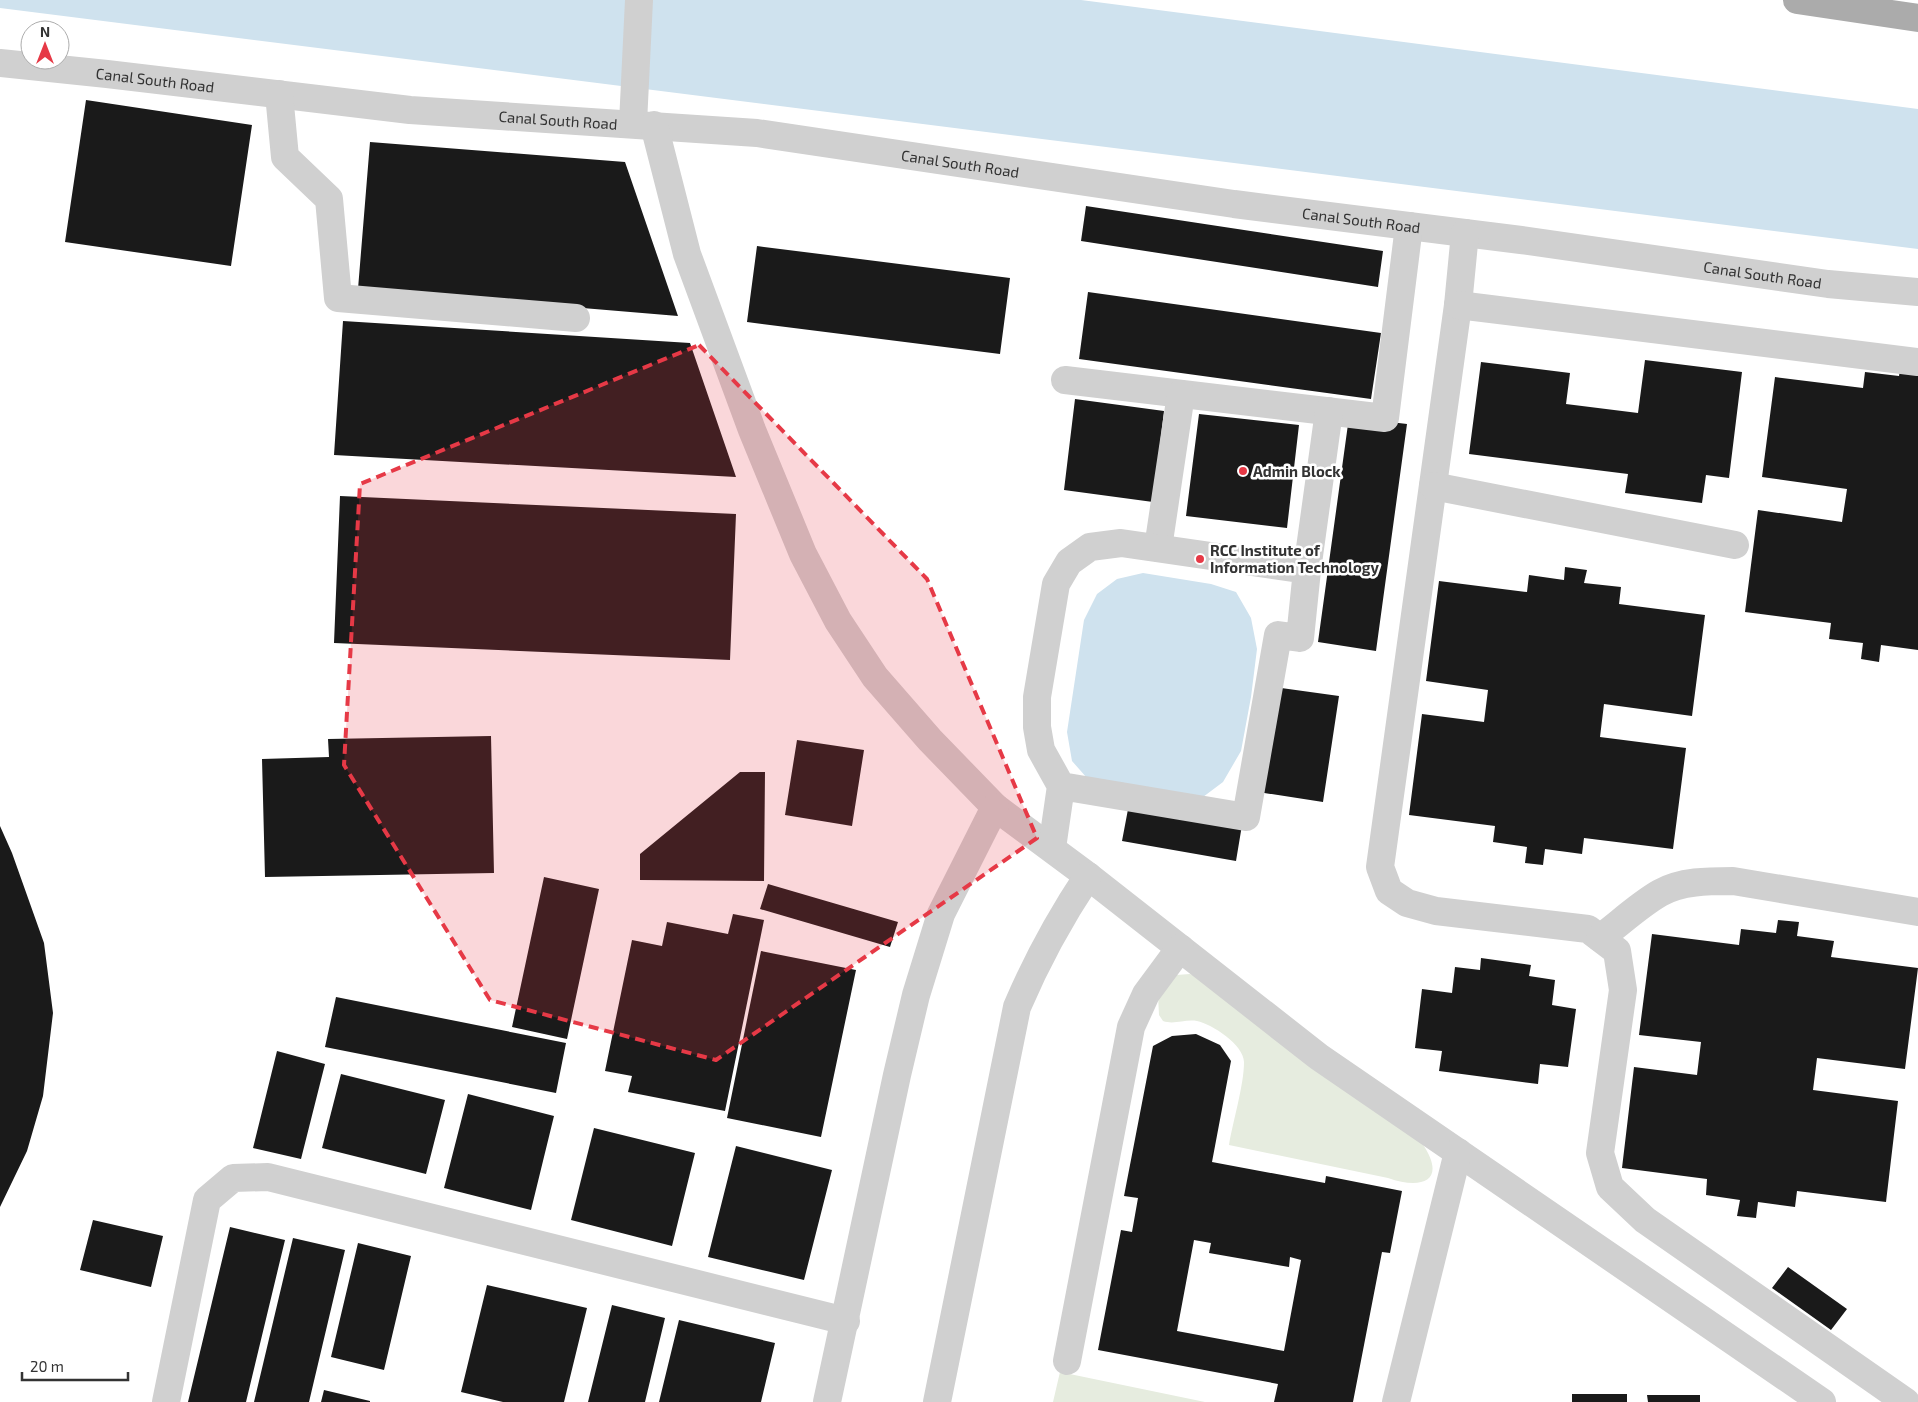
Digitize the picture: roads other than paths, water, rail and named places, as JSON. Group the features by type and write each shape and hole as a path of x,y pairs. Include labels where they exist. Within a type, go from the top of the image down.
{"main road":[{"path":"1797,0 1918,18"}],"street":[{"path":"640,0 640,116 687,254 752,430 803,554 838,621 875,676 930,740 995,806 1052,848 1319,1056 1822,1402"},
{"name":"Canal South Road","path":"0,63 410,110 640,116 1224,202 1465,233 1828,284 1918,292"},
{"path":"279,94 285,156 329,199 338,298 576,318"},
{"path":"1065,380 1385,418 1409,226"},
{"path":"1465,233 1458,305 1380,867 1389,891 1406,903 1436,910 1588,929 1617,951 1623,990 1600,1153 1610,1186 1645,1220 1906,1402"},
{"path":"1458,305 1918,362"},
{"path":"1158,548 1181,394"},
{"path":"1061,786 1246,817 1278,635 1300,638 1307,570 1329,411"},
{"path":"1433,486 1735,545"},
{"path":"1052,848 1061,786 1041,750 1037,727 1037,697 1056,584 1069,562 1090,547 1121,543 1307,570"},
{"path":"827,1402 916,995 941,914 995,806"},
{"path":"937,1402 1017,1008 1042,950 1061,916 1088,876"},
{"path":"1600,938 1660,893 1685,884 1708,881 1732,881 1918,912"},
{"path":"1067,1361 1131,1027 1146,994 1180,948"},
{"path":"1396,1402 1458,1152"},
{"path":"166,1402 207,1200 232,1178 268,1177 846,1321"}],"water":[{"path":"0,0 1081,0 1918,109 1918,249 0,8"},
{"path":"1143,573 1211,584 1236,592 1251,618 1257,649 1251,697 1241,751 1223,782 1203,797 1087,778 1072,761 1067,732 1084,620 1097,594 1117,579"}],"place":[{"name":"Admin Block","path":"1243,471"},
{"name":"RCC Institute of Information Technology","path":"1200,559"}]}
